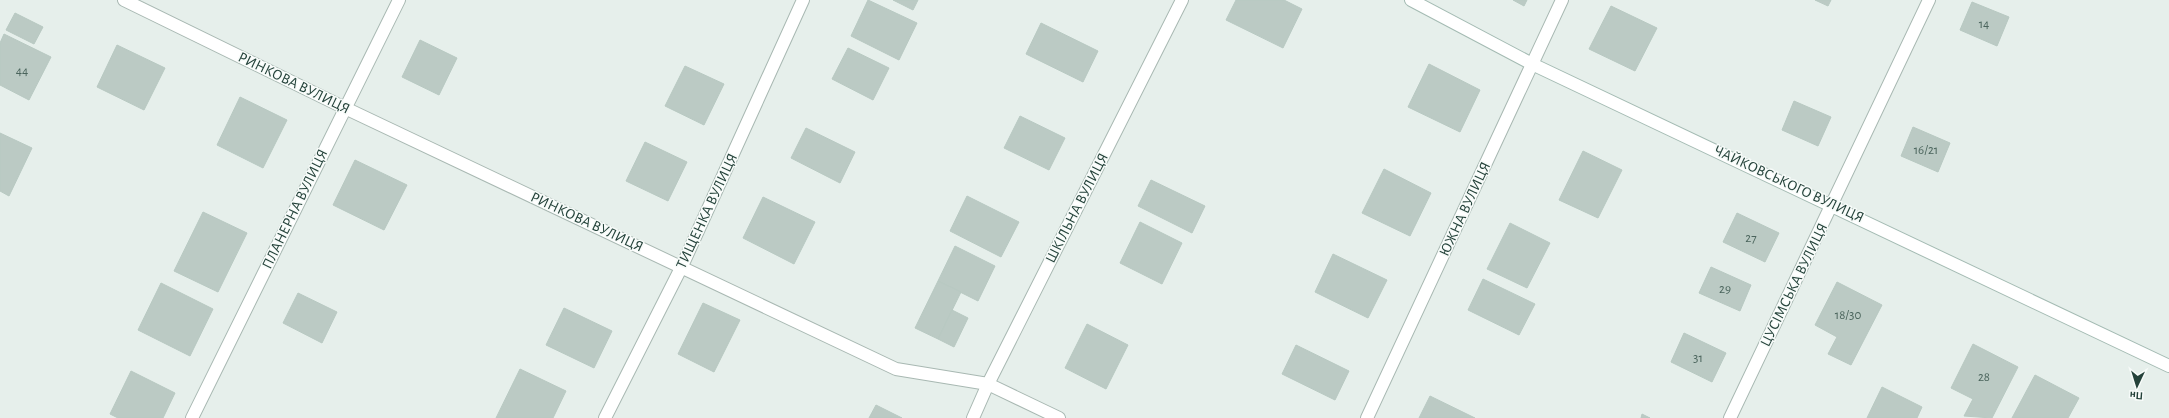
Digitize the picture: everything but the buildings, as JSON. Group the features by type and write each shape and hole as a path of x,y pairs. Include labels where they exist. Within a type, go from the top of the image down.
{"street":[{"name":"РИНКОВА ВУЛИЦЯ","path":"124,0 345,108 682,266 896,369 988,384 1059,418"},
{"name":"ПЛАНЕРНА ВУЛИЦЯ","path":"192,418 399,0"},
{"name":"ТИЩЕНКА ВУЛИЦЯ","path":"604,418 682,266 803,0"},
{"name":"ШКІЛЬНА ВУЛИЦЯ","path":"973,418 988,384 1182,0"},
{"name":"ЧАЙКОВСЬКОГО ВУЛИЦЯ","path":"1411,0 1532,64 1833,205 2169,366"},
{"name":"ЮЖНА ВУЛИЦЯ","path":"1367,418 1562,0"},
{"name":"ЦУСІМСЬКА ВУЛИЦЯ","path":"1730,418 1833,205 1929,0"}]}
